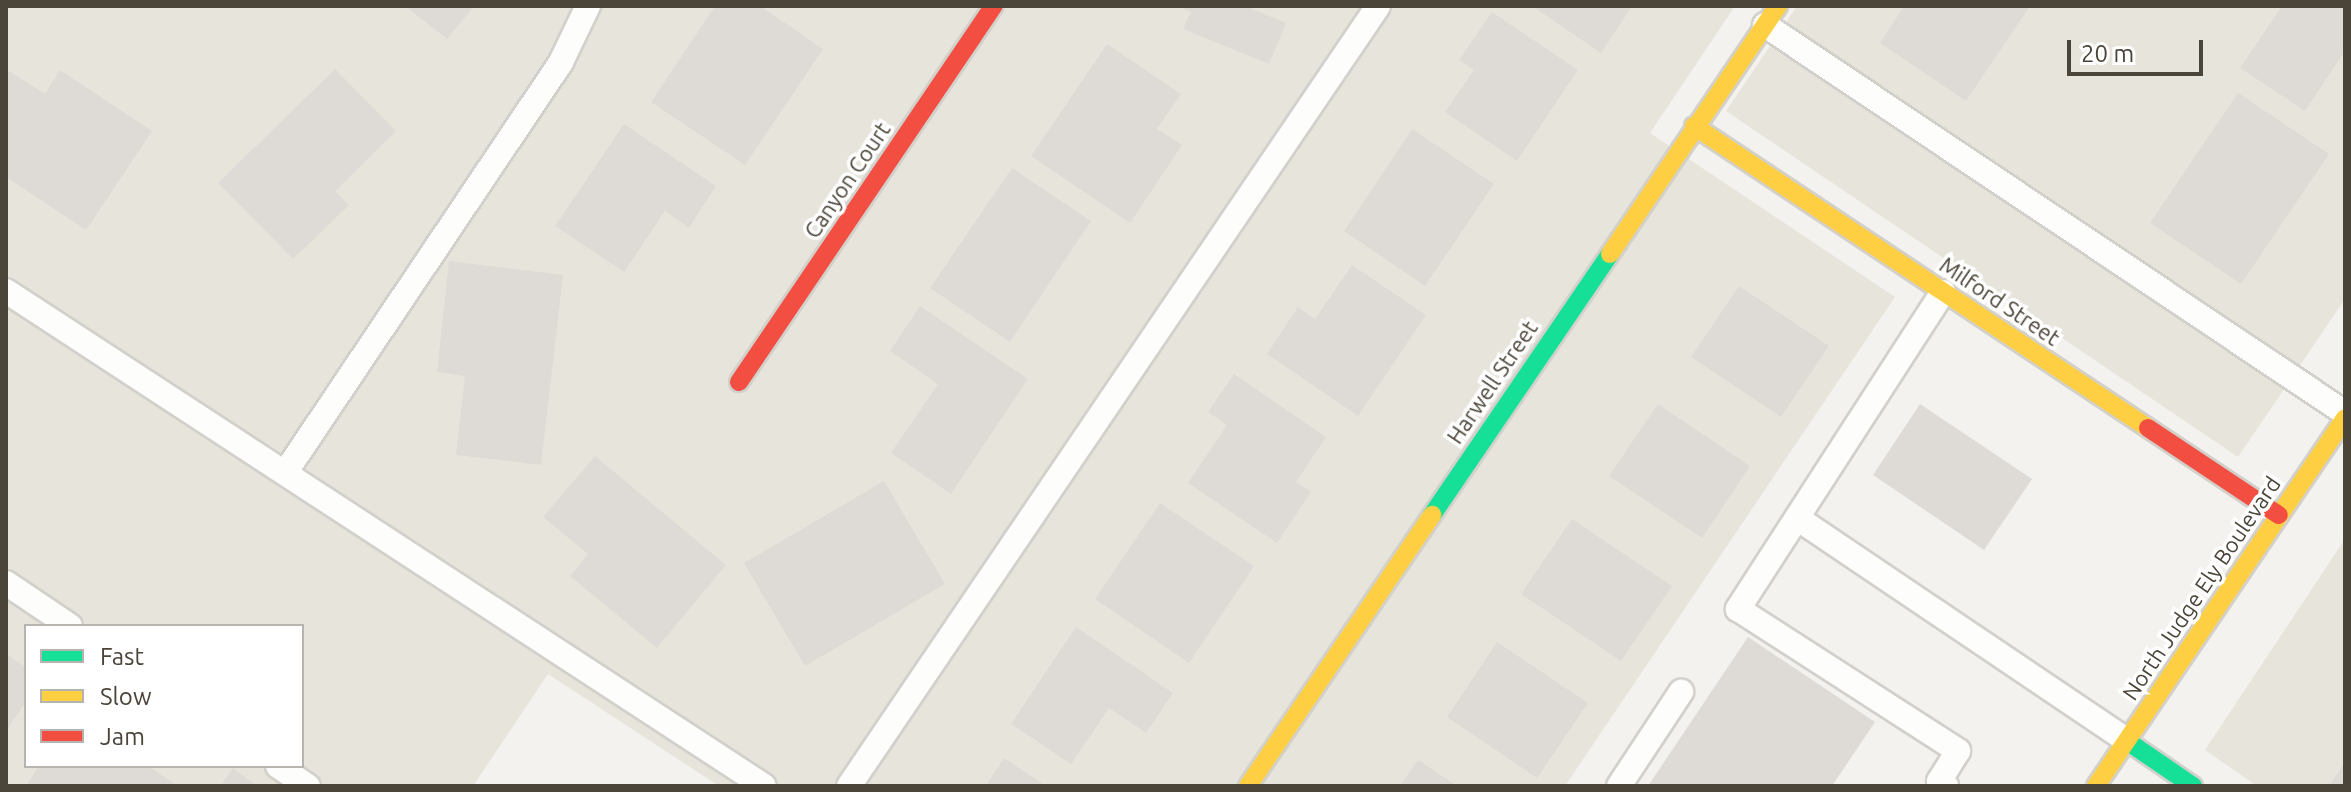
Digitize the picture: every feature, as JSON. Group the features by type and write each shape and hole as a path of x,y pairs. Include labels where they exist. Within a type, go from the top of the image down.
{"street":[{"name":"Canyon Court","path":"739,382 994,6"},
{"name":"Harwell Street","path":"1248,786 1694,126 1772,16"},
{"name":"Milford Street","path":"1694,126 2279,515"},
{"name":"North Judge Ely Boulevard","path":"2096,786 2345,416"},
{"path":"2127,741 2193,786"}],"lane":[{"path":"285,473 561,62 588,6"},
{"path":"849,786 1378,6"},
{"path":"1772,16 2345,416"},
{"path":"6,291 764,786"},
{"path":"1943,292 1738,609 1958,751 1939,781 1946,786"},
{"path":"1797,518 2127,741"},
{"path":"6,583 67,624"},
{"path":"1619,786 1681,692"},
{"path":"281,768 308,786"}],"shaded area":[{"path":"6,6 1735,6 1650,133 1895,297 1565,786 719,786 548,674 473,786 6,786"},
{"path":"1797,6 2345,6 2345,299 2238,457 1726,111"},
{"path":"2345,539 2345,786 2257,786 2205,750"}],"building":[{"path":"405,6 474,6 447,39"},
{"path":"715,6 760,6 823,49 745,165 651,102"},
{"path":"1177,6 1245,6 1286,23 1269,64 1183,29 1191,12"},
{"path":"1532,6 1632,6 1601,53"},
{"path":"1904,6 2030,6 1966,101 1880,43"},
{"path":"2282,6 2345,6 2345,51 2305,111 2240,68"},
{"path":"1492,12 1578,70 1517,161 1445,112 1474,70 1459,60"},
{"path":"1107,44 1181,94 1157,129 1182,145 1130,223 1031,156"},
{"path":"335,69 396,131 335,191 349,205 293,259 218,183"},
{"path":"60,70 152,131 86,230 6,177 6,76 9,71 45,94"},
{"path":"2238,93 2329,154 2241,284 2150,223"},
{"path":"624,124 716,186 689,228 665,211 624,272 555,226"},
{"path":"1412,129 1494,184 1425,286 1344,231"},
{"path":"1012,168 1091,221 1010,342 930,288"},
{"path":"449,261 563,275 541,465 456,455 465,376 437,372"},
{"path":"1352,265 1426,315 1358,416 1267,354 1298,307 1315,319"},
{"path":"1739,286 1829,346 1781,417 1691,357"},
{"path":"920,306 1028,379 951,494 891,453 938,384 890,351"},
{"path":"1234,374 1326,437 1296,482 1311,492 1277,543 1188,483 1227,425 1208,412"},
{"path":"1658,404 1750,466 1702,538 1609,476"},
{"path":"1920,404 2032,479 1984,550 1873,475"},
{"path":"595,456 726,565 657,648 570,576 588,554 543,517"},
{"path":"884,481 945,584 805,666 744,563"},
{"path":"1160,503 1254,566 1189,663 1095,599"},
{"path":"1572,519 1672,586 1621,661 1521,594"},
{"path":"1076,627 1173,693 1146,733 1109,708 1071,764 1011,724"},
{"path":"1748,637 1875,722 1832,786 1648,786"},
{"path":"1497,642 1588,703 1537,778 1447,717"},
{"path":"6,654 24,666 24,705 6,731"},
{"path":"1004,758 1046,786 986,786"},
{"path":"1418,760 1457,786 1400,786"},
{"path":"2345,762 2345,786 2329,786"},
{"path":"38,768 151,768 178,786 26,786"},
{"path":"233,768 257,786 220,786"}],"traffic: fast":[{"path":"1432,515 1610,254"},
{"path":"2127,741 2193,786"}],"traffic: slow":[{"path":"1610,254 1778,6"},
{"path":"1694,126 2148,428"},
{"path":"2096,786 2345,418"},
{"path":"1248,786 1432,515"}],"traffic: jam":[{"path":"739,382 994,6"},
{"path":"2148,428 2279,515"}]}
